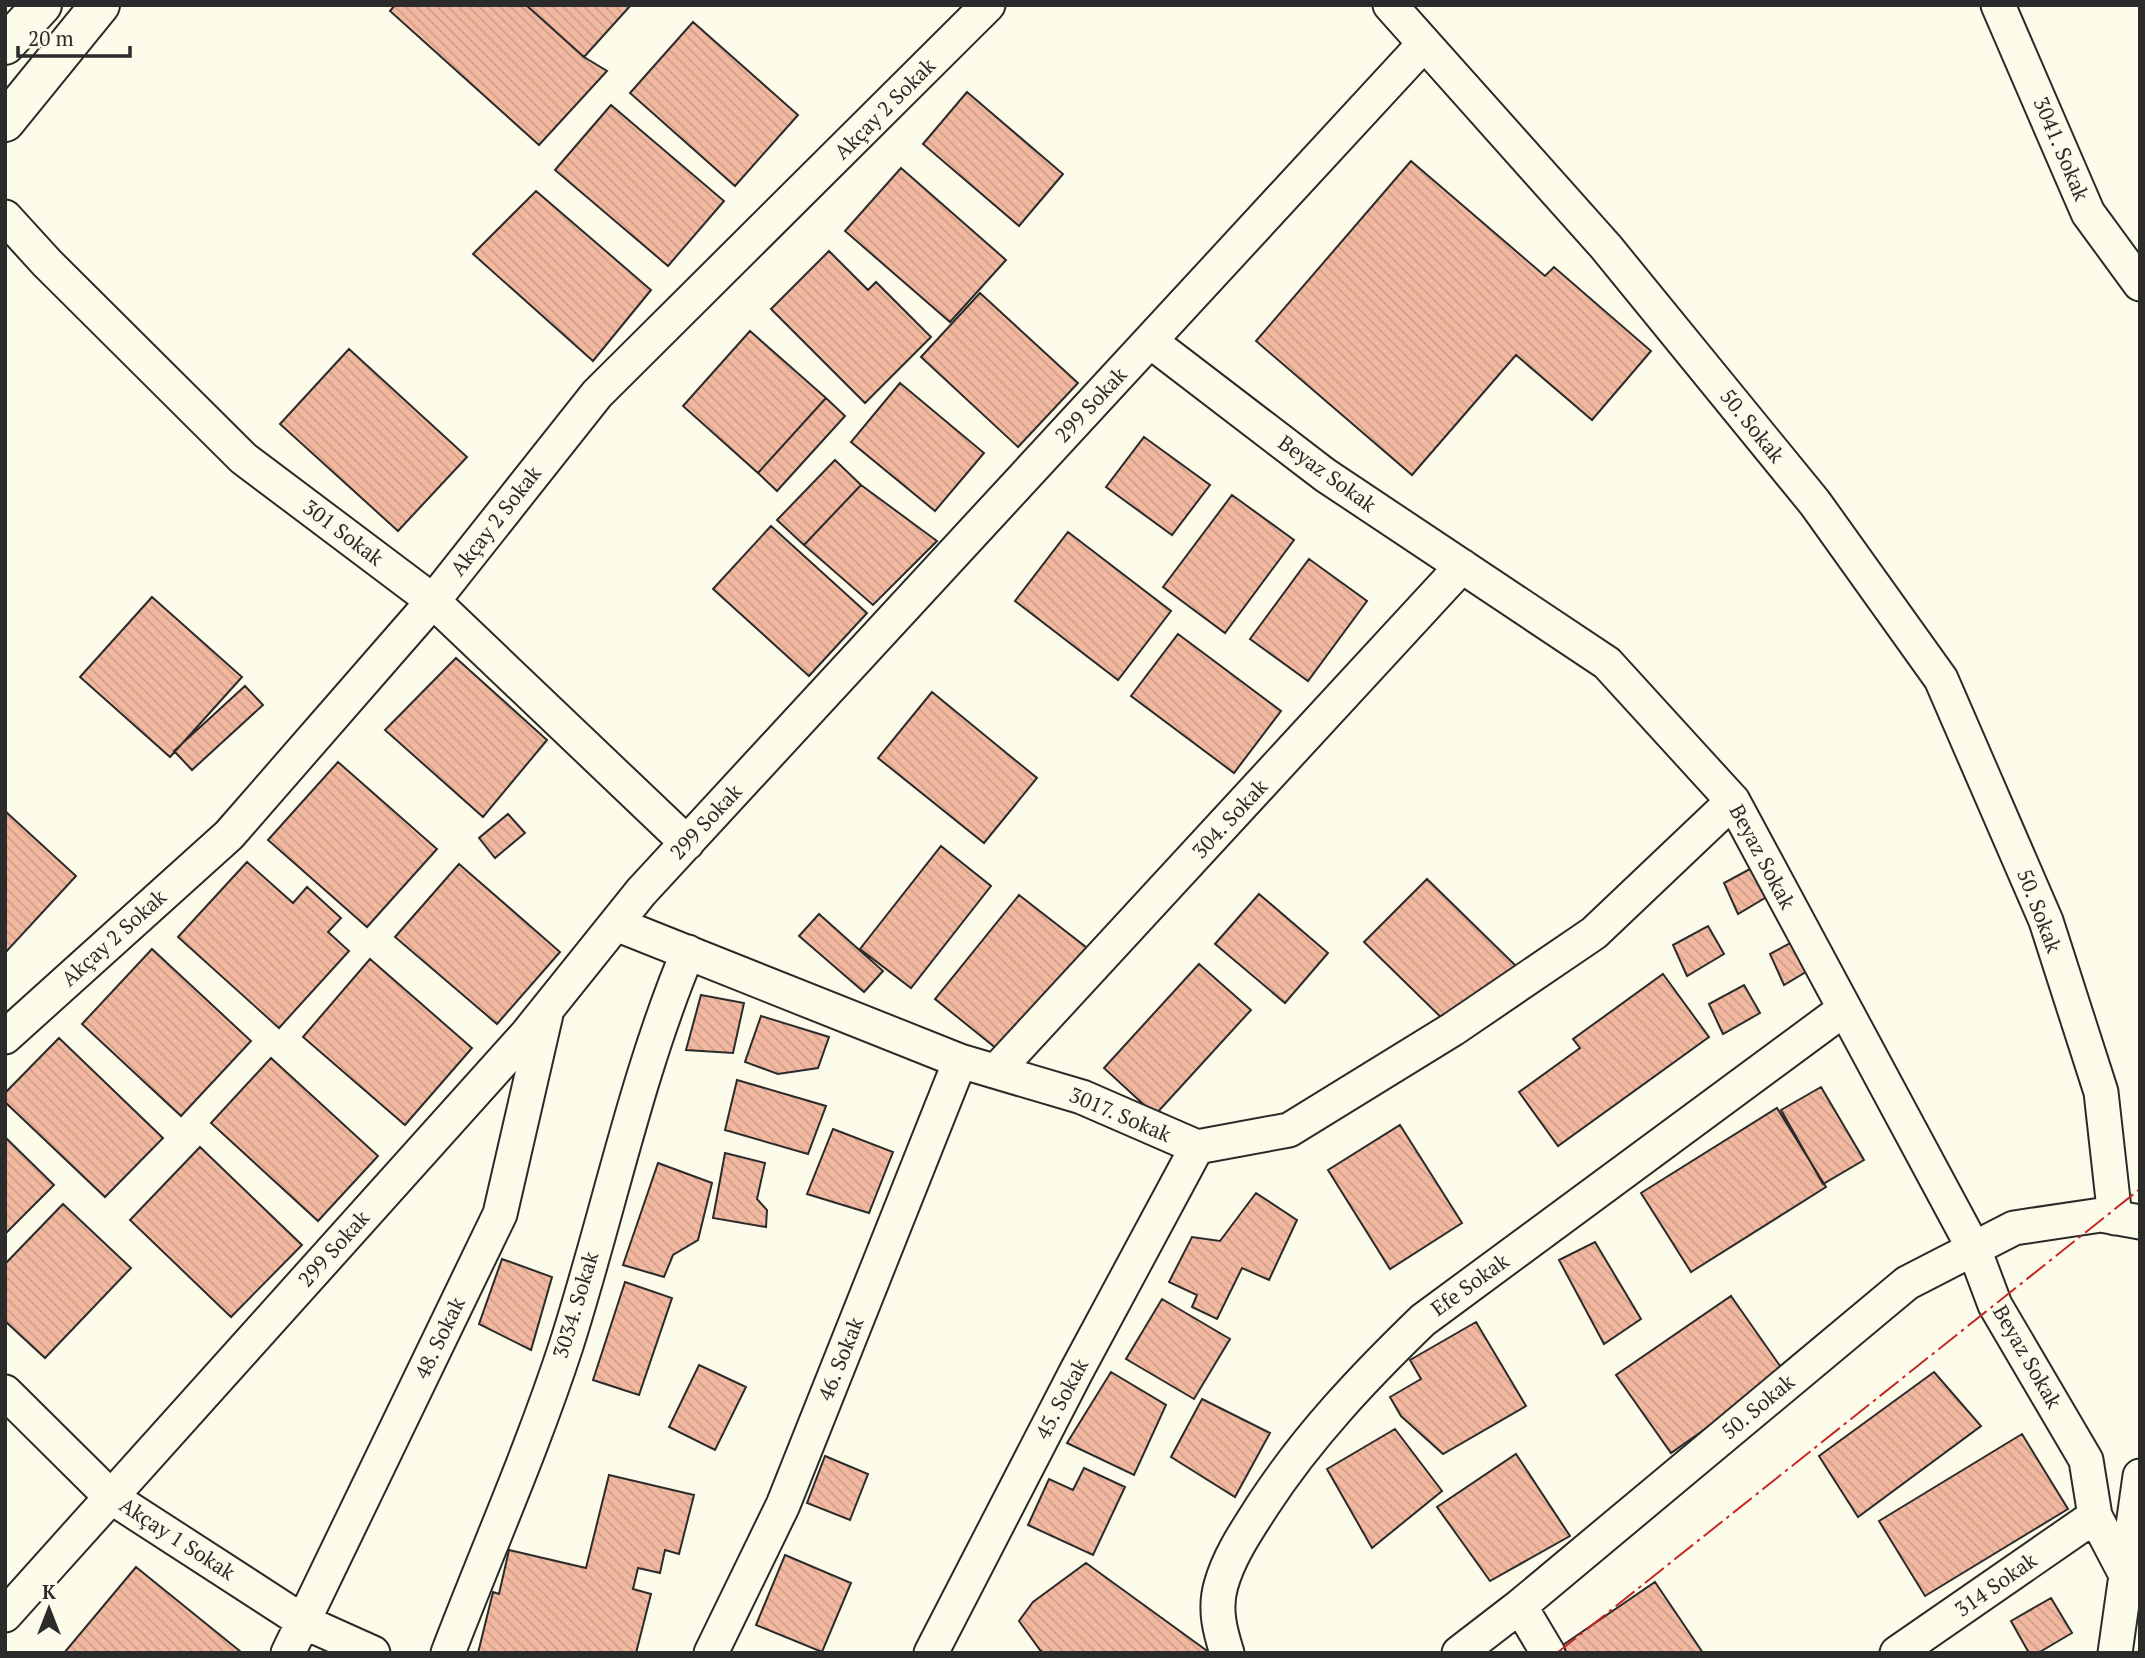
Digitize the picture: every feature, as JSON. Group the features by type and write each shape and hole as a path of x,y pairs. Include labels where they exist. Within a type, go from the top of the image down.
{"highway":[{"path":"5,45 42,5"},
{"path":"5,122 100,5"}],"street":[{"name":"50. Sokak","path":"1390,5 1606,247 1815,503 1941,680 2046,921 2101,1092 2128,1220 2101,1215 2014,1228 1907,1283 1520,1606 1459,1653"},
{"name":"3041. Sokak","path":"1998,5 2088,214 2140,284"},
{"name":"Akçay 2 Sokak","path":"5,1037 229,835 433,601 597,394 985,7"},
{"name":"299 Sokak","path":"5,1615 547,1008 615,924 687,843 1424,44"},
{"name":"301 Sokak","path":"5,217 47,263 243,458 433,601 687,843"},
{"name":"Beyaz Sokak","path":"1150,341 1325,475 1607,663 1733,801 1843,1010 1974,1249 1995,1305 2086,1460 2095,1516 2133,1579"},
{"name":"304. Sokak","path":"997,1070 1462,566"},
{"name":"3017. Sokak","path":"615,924 960,1062 997,1070 1082,1097 1198,1147 1289,1130 1453,1029 1594,933 1733,801"},
{"name":"3034. Sokak","path":"448,1653 565,1346 618,1160 674,985 688,952"},
{"name":"48. Sokak","path":"288,1653 500,1214 547,1008"},
{"name":"Efe Sokak","path":"1227,1653 1217,1623 1220,1587 1238,1544 1279,1480 1323,1422 1376,1365 1423,1320 1843,1010"},
{"name":"46. Sokak","path":"711,1653 783,1505 960,1062"},
{"name":"45. Sokak","path":"931,1653 1076,1372 1198,1147"},
{"name":"Akçay 1 Sokak","path":"5,1392 111,1497 304,1622 373,1653"},
{"path":"2115,1653 2133,1579 2140,1476"},
{"name":"314 Sokak","path":"1896,1653 2095,1516"},
{"path":"1520,1606 1548,1653"}],"building":[{"path":"395,5 526,5 584,57 607,71 539,145 390,11"},
{"path":"526,5 631,5 584,57"},
{"path":"693,22 798,115 735,186 630,93"},
{"path":"967,92 1063,174 1019,226 923,144"},
{"path":"611,105 724,201 668,266 555,170"},
{"path":"1411,161 1545,276 1554,267 1651,351 1592,420 1516,355 1412,475 1256,341"},
{"path":"901,168 1006,260 950,322 845,231"},
{"path":"536,191 651,290 593,361 473,254"},
{"path":"829,251 868,290 876,282 931,337 865,403 771,309"},
{"path":"980,293 1078,383 1018,447 921,357"},
{"path":"750,331 826,398 758,473 683,406"},
{"path":"349,349 467,457 398,531 280,424"},
{"path":"900,383 984,453 935,511 851,442"},
{"path":"826,398 845,416 777,491 758,473"},
{"path":"1144,437 1210,485 1172,535 1106,487"},
{"path":"835,460 861,485 804,545 777,520"},
{"path":"861,485 937,541 873,605 804,545"},
{"path":"1232,495 1294,540 1225,633 1163,587"},
{"path":"771,526 867,613 809,676 713,589"},
{"path":"1068,532 1171,611 1118,680 1015,601"},
{"path":"1309,559 1367,601 1308,681 1250,639"},
{"path":"152,597 242,677 170,757 80,677"},
{"path":"1178,634 1281,711 1234,773 1131,696"},
{"path":"456,658 547,740 483,817 385,730"},
{"path":"245,686 263,705 192,770 174,751"},
{"path":"932,692 1037,778 984,843 878,758"},
{"path":"338,762 437,849 367,927 268,840"},
{"path":"5,811 76,876 5,953"},
{"path":"508,814 525,833 495,858 479,838"},
{"path":"941,846 991,886 911,988 860,949"},
{"path":"247,862 293,903 307,887 341,918 328,932 349,951 279,1028 178,937"},
{"path":"459,864 560,952 497,1024 395,937"},
{"path":"1759,864 1775,892 1738,914 1724,883"},
{"path":"1427,879 1516,966 1453,1029 1364,942"},
{"path":"1259,894 1328,953 1285,1003 1215,944"},
{"path":"1019,895 1091,951 1007,1057 935,999"},
{"path":"819,914 883,971 864,992 799,936"},
{"path":"1708,926 1724,954 1687,976 1673,945"},
{"path":"1805,935 1821,963 1784,985 1770,954"},
{"path":"152,949 251,1041 181,1116 82,1024"},
{"path":"370,959 472,1048 405,1125 303,1037"},
{"path":"1199,964 1251,1010 1155,1115 1104,1068"},
{"path":"1663,974 1709,1037 1558,1146 1519,1092 1580,1048 1573,1039"},
{"path":"1744,985 1760,1013 1723,1034 1709,1004"},
{"path":"701,995 744,1003 733,1053 686,1050"},
{"path":"761,1016 829,1037 818,1068 778,1074 745,1062"},
{"path":"59,1038 163,1138 105,1197 5,1102 5,1093"},
{"path":"271,1058 378,1156 318,1221 211,1123"},
{"path":"737,1080 826,1106 808,1154 725,1130"},
{"path":"1821,1087 1864,1160 1823,1184 1781,1110"},
{"path":"1777,1108 1826,1187 1691,1272 1641,1193"},
{"path":"1400,1125 1462,1223 1390,1269 1328,1170"},
{"path":"833,1129 893,1152 869,1213 807,1194"},
{"path":"5,1137 54,1185 5,1234"},
{"path":"200,1147 302,1245 231,1317 130,1220"},
{"path":"725,1153 765,1163 757,1199 767,1210 766,1227 713,1218"},
{"path":"658,1163 712,1183 698,1240 673,1255 664,1277 623,1265"},
{"path":"1256,1193 1297,1220 1269,1280 1242,1268 1217,1319 1192,1307 1197,1295 1169,1282 1192,1237 1220,1241"},
{"path":"63,1204 131,1268 45,1358 5,1321 5,1264"},
{"path":"1595,1242 1641,1319 1604,1344 1559,1260"},
{"path":"502,1259 552,1277 531,1350 479,1324"},
{"path":"625,1282 672,1298 639,1395 593,1380"},
{"path":"1731,1296 1785,1373 1671,1453 1616,1375"},
{"path":"1162,1299 1230,1339 1194,1399 1126,1359"},
{"path":"1476,1322 1526,1406 1443,1454 1401,1416 1390,1397 1421,1379 1410,1360"},
{"path":"699,1365 746,1387 715,1450 669,1427"},
{"path":"1111,1372 1166,1405 1134,1475 1067,1443"},
{"path":"1934,1372 1981,1426 1858,1517 1819,1456"},
{"path":"1202,1399 1270,1433 1235,1497 1171,1457"},
{"path":"1395,1429 1442,1491 1372,1548 1327,1469"},
{"path":"2022,1434 2068,1509 1925,1596 1879,1521"},
{"path":"1516,1454 1570,1536 1490,1581 1437,1507"},
{"path":"825,1456 868,1474 850,1520 807,1503"},
{"path":"1084,1468 1125,1487 1093,1555 1028,1525 1049,1479 1073,1490"},
{"path":"609,1475 694,1495 679,1554 665,1550 660,1573 638,1568 633,1589 651,1594 636,1653 478,1653 493,1592 499,1594 509,1550 586,1568"},
{"path":"785,1555 851,1583 822,1652 756,1625"},
{"path":"1086,1563 1210,1653 1044,1653 1019,1621 1033,1602"},
{"path":"136,1567 241,1652 64,1653"},
{"path":"1655,1582 1703,1653 1559,1653 1557,1649"},
{"path":"2051,1598 2072,1633 2038,1653 2029,1653 2011,1621"}],"power":[{"path":"1557,1653 2140,1189"}]}
